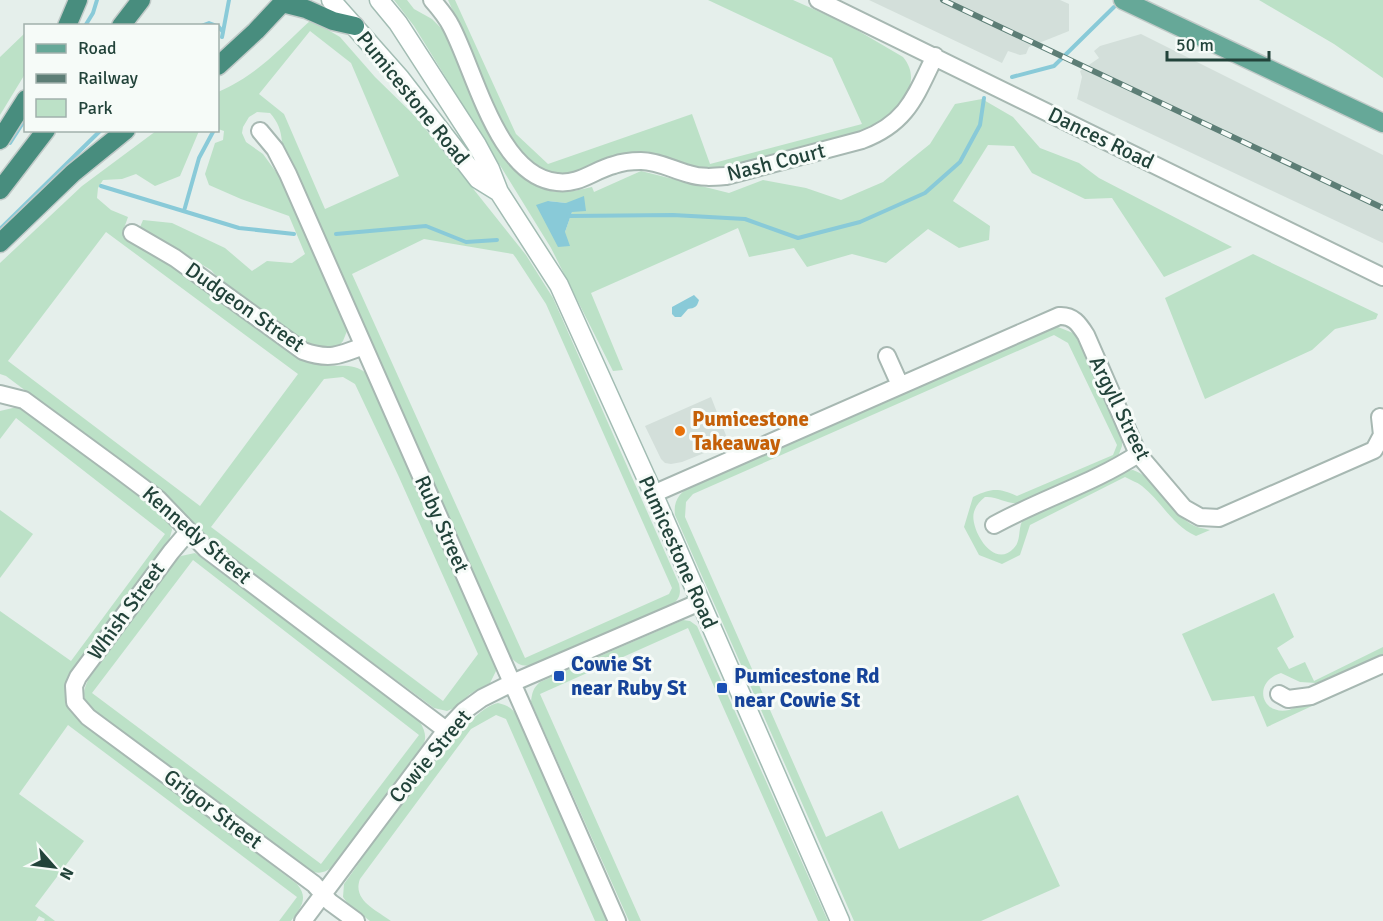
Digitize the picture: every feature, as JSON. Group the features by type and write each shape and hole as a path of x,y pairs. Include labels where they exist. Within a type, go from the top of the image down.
{"highway":[{"path":"68,24 78,0"},
{"path":"123,24 141,0"},
{"path":"219,65 284,2 333,21 356,26"},
{"path":"0,140 24,102"},
{"path":"0,173 31,132"},
{"path":"0,190 44,132"},
{"path":"0,243 73,173 124,132"}],"main road":[{"name":"Pumicestone Road","path":"331,0 400,78 478,178 499,192"},
{"name":"Pumicestone Road","path":"380,0 398,23 477,145 499,192 559,285 840,921"},
{"path":"1125,1 1383,123"}],"street":[{"name":"Nash Court","path":"432,0 451,26 504,145 521,166 531,173 557,183 585,178 612,165 644,161 692,175 726,176 862,140 890,126 902,116 935,57"},
{"name":"Dances Road","path":"818,0 1383,277"},
{"name":"Ruby Street","path":"260,130 282,161 617,921"},
{"name":"Dudgeon Street","path":"132,233 176,258 303,351 327,357 363,346"},
{"name":"Argyll Street","path":"653,494 1053,318 1065,316 1077,322 1086,335 1138,454 1184,508 1192,514 1209,519 1228,514 1378,451 1382,435 1380,417"},
{"path":"887,356 900,385"},
{"name":"Kennedy Street","path":"0,394 24,400 38,409 158,499 206,549 446,730"},
{"path":"994,525 1019,511 1120,466 1138,454"},
{"name":"Whish Street","path":"73,696 78,677 165,558 188,532"},
{"name":"Cowie Street","path":"303,921 446,730 464,711 482,698 512,683 700,602"},
{"path":"1279,694 1288,699 1311,696 1383,663"},
{"name":"Grigor Street","path":"73,696 79,709 88,717 314,884 330,902 356,921"}],"shaded area":[{"path":"869,0 1060,0 1069,4 1069,31 1029,47 1026,54 1020,55 1008,51 1002,63"},
{"path":"1141,34 1383,155 1383,243 1077,99 1082,77 1080,71 1099,58 1094,51 1100,46"},
{"path":"711,397 729,443 682,462 665,463 645,426"}],"green space":[{"path":"394,0 407,0 414,9 432,19 444,31 497,146 512,166 530,182 551,191 566,192 592,187 594,192 641,171 729,193 763,180 806,188 841,200 883,182 930,144 955,104 982,99 1013,117 1040,148 1079,163 1099,178 1232,247 1164,277 1112,198 1085,199 1032,173 1014,146 988,145 953,201 990,226 989,240 959,248 928,229 886,263 852,254 807,267 794,248 749,257 738,228 591,293 623,370 613,371 551,248 414,26","holes":["548,201 566,203 572,212 565,232"]},
{"path":"448,0 455,0 516,134 548,164 692,114 710,164 862,124 832,58 708,0 793,0 845,23 903,57 910,68 911,80 908,91 894,111 863,133 714,172 692,169 662,158 564,177 530,165 508,136"},
{"path":"1259,0 1383,0 1383,78 1334,44"},
{"path":"311,20 340,37 375,77 416,117 526,255 553,298 679,584 679,595 673,604 534,665 520,665 510,656 282,142 279,126 270,113 257,112 249,117 242,133 246,142 263,154 279,176 347,331 338,347 330,350 308,346 225,286 211,270 175,249 138,232 143,220 172,223 225,248 252,271 267,261 292,263 305,254 289,216 209,185 205,174 215,143 223,140 224,131 219,129 219,92 257,69","holes":["310,31 351,63 399,176 325,209 284,114 259,94","424,239 513,254 546,304 672,588 669,594 525,658 352,274"]},
{"path":"24,34 24,76 0,115 0,57"},
{"path":"155,132 199,132 180,176 155,186 136,174 122,179 103,180 98,188 97,198 111,210 128,217 122,234 135,244 163,256 298,356 309,362 327,366 356,368 367,374 495,665 496,671 490,683 470,694 454,708 447,711 434,708 207,540 167,497 6,376 0,374 0,263 82,186","holes":["106,232 298,374 200,506 8,361","343,377 355,384 478,654 443,701 211,527 324,379"]},
{"path":"1253,254 1378,314 1376,319 1335,329 1312,350 1205,399 1165,298"},
{"path":"1058,327 1073,333 1079,340 1122,439 1122,446 1117,459 1020,503 985,497 976,507 973,519 984,544 991,551 1006,554 1016,545 1024,518 1125,471 1133,470 1149,480 1188,522 1210,530 1196,536 1188,532 1142,486 1125,477 1030,525 1020,555 1002,564 979,555 964,527 973,497 995,490 1017,496 1113,455 1117,445 1068,343 1054,335 693,494 686,502 685,517 826,837 882,811 899,849 1018,795 1060,886 981,921 854,921 675,515 676,501 692,485 1050,328"},
{"path":"17,407 24,410 171,523 172,530 168,544 67,687 68,706 78,719 297,884 303,898 291,921 279,921 297,897 68,725 19,794 84,841 35,906 55,921 44,921 45,919 39,916 36,921 0,921 0,611 71,661 165,534 16,418 0,439 0,411"},
{"path":"0,510 33,534 0,578"},
{"path":"195,553 420,722 423,728 425,737 423,746 331,868 325,871 316,872 307,869 90,707 86,700 84,691 88,680 174,562 181,556","holes":["193,560 419,735 321,864 92,693"]},
{"path":"1274,593 1294,637 1277,648 1289,669 1305,662 1314,681 1383,647 1383,655 1316,683 1300,682 1281,673 1272,677 1263,690 1267,703 1272,708 1279,711 1289,710 1383,670 1383,673 1267,727 1254,696 1212,701 1182,634"},
{"path":"683,620 690,621 697,626 828,921 818,921 688,628 540,694 641,921 629,921 531,702 532,696 540,682"},
{"path":"498,703 509,707 517,716 607,921 595,921 506,719 496,715 471,729 360,879 358,886 362,899 391,921 370,921 348,904 343,897 344,884 440,754 482,711"}],"water":[{"path":"584,196 586,211 572,212 565,232 570,246 558,247 536,205 548,201 566,203"},
{"path":"694,295 699,300 695,307 688,309 681,317 675,317 672,314 672,307"}],"waterway":[{"path":"86,24 97,0"},
{"path":"223,32 229,0"},
{"path":"1012,77 1054,66 1114,7"},
{"path":"206,24 212,24"},
{"path":"219,27 223,32 222,37"},
{"path":"568,216 673,215 745,219 798,238 860,222 925,193 960,162 980,125 984,98"},
{"path":"10,143 24,121"},
{"path":"0,229 99,132"},
{"path":"184,211 199,158 213,132"},
{"path":"101,186 239,228 294,234"},
{"path":"336,234 426,226 466,242 497,240"}],"railway":[{"path":"943,0 1383,208"}],"place":[{"name":"Pumicestone Takeaway","path":"680,431"},
{"name":"Cowie St near Ruby St","path":"559,676"},
{"name":"Pumicestone Rd near Cowie St","path":"722,688"}]}
